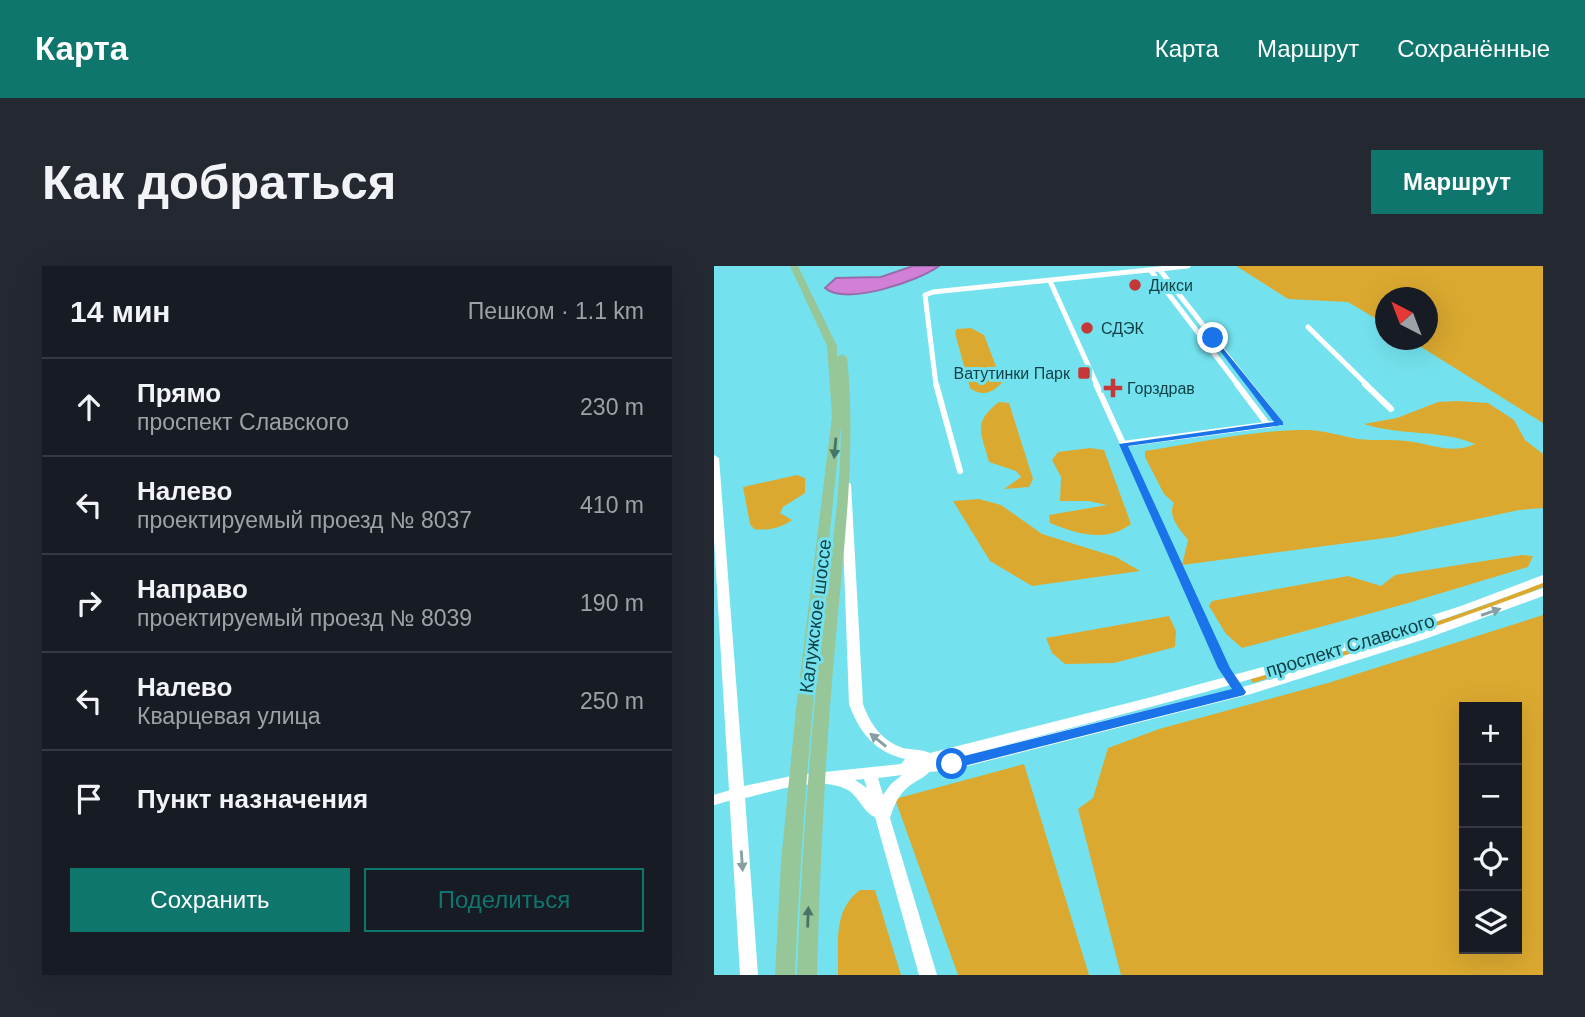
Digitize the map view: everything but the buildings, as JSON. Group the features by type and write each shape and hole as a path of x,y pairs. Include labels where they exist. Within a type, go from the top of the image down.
{"highway":[{"name":"Калужское шоссе","path":"794,266 832,345 838,416 813,708 807,975"},
{"name":"Калужское шоссе","path":"785,975 790,862 813,708 849,422 841,343 804,266"}],"main road":[{"path":"714,458 749,975"},
{"path":"845,469 850,519 856,704 860,720 877,741 890,749 915,756 942,756"},
{"name":"проспект Славского","path":"870,774 1236,686 1543,579"},
{"name":"проспект Славского","path":"738,793 785,782 932,768 1421,636 1543,592"},
{"path":"884,827 884,807 896,788 932,768"},
{"path":"870,774 928,975"},
{"path":"819,779 855,786 865,794 884,827"}],"street":[{"path":"960,471 936,386 925,297 928,293 1188,266"},
{"path":"1123,444 1280,423 1160,270"},
{"path":"1151,271 1268,425"},
{"path":"1050,281 1236,686"},
{"path":"1308,327 1391,408"},
{"path":"714,800 738,793"}],"shaded area":[{"path":"913,266 939,266 900,284 865,293 835,293 825,288 836,278 881,277"},
{"path":"1236,266 1543,266 1543,423 1426,350 1438,350 1438,287 1375,287 1375,318 1348,302 1288,299"},
{"path":"971,328 984,335 1002,382 987,392 970,388 955,333 957,329"},
{"path":"999,402 1009,403 1033,479 1029,487 1004,489 1021,477 1016,471 989,462 982,435 982,422 990,409"},
{"path":"1438,402 1488,403 1514,420 1525,440 1543,454 1543,508 1519,510 1393,537 1182,565 1188,540 1175,523 1172,513 1174,503 1164,494 1145,457 1145,451 1245,435 1305,430 1358,439 1407,441 1457,449 1475,444 1448,436 1364,424 1397,418"},
{"path":"1090,448 1104,450 1131,524 1102,535 1081,533 1050,523 1049,515 1107,505 1088,501 1060,501 1061,477 1052,460 1058,452"},
{"path":"797,475 805,478 805,493 783,507 780,513 792,520 774,528 754,529 750,524 743,487"},
{"path":"979,499 1001,505 1042,534 1116,557 1140,571 1032,586 990,561 953,501"},
{"path":"1522,555 1533,556 1528,567 1242,648 1226,634 1209,606 1212,601 1348,576 1381,586 1395,575"},
{"path":"1543,582 1543,587 1436,627 1253,683 1250,679 1435,622"},
{"path":"1543,615 1543,975 1121,975 1078,809 1093,798 1108,748 1159,729 1328,683"},
{"path":"1169,616 1176,631 1175,647 1114,663 1065,664 1052,653 1046,638"},
{"path":"1024,764 1089,975 958,975 895,799"},
{"path":"860,890 875,890 901,975 838,975 841,918 851,898"}],"place":[{"name":"Дикси","path":"1135,285"},
{"name":"СДЭК","path":"1087,328"},
{"name":"Ватутинки Парк","path":"1084,373"},
{"name":"Горздрав","path":"1113,388"}],"route":[{"path":"952,764 1240,692 1224,668 1123,444 1280,423 1213,338"}]}
